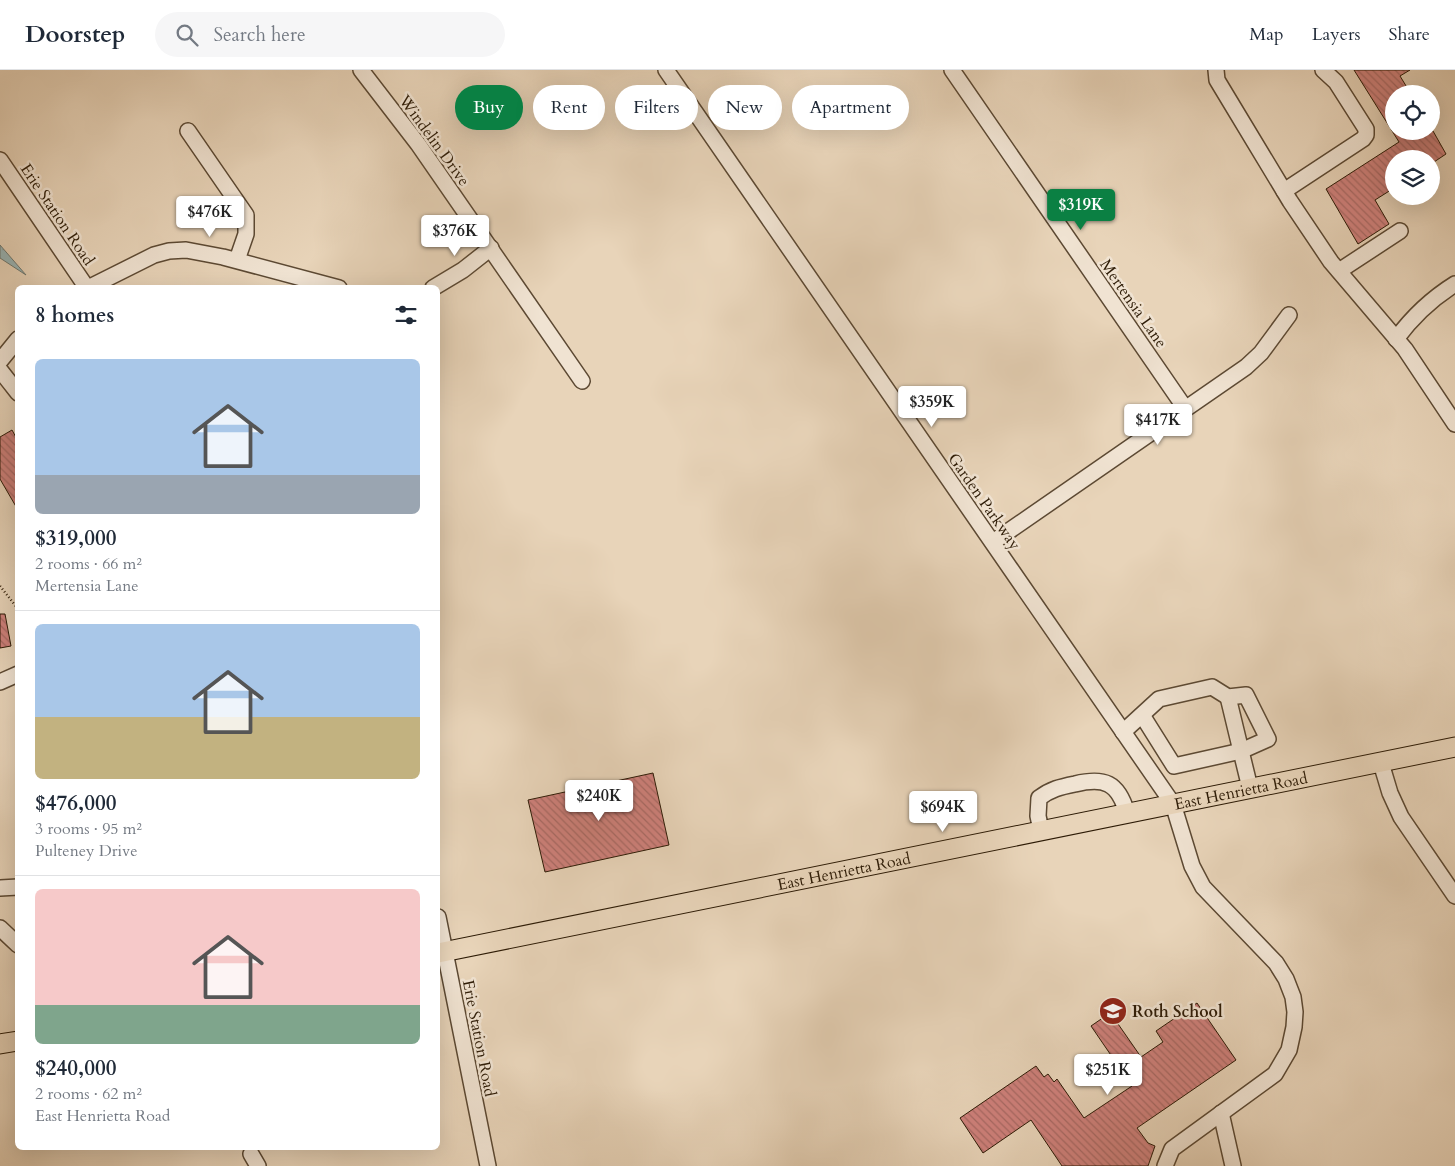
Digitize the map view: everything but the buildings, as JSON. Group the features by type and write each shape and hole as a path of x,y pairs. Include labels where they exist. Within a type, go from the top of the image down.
{"main road":[{"name":"East Henrietta Road","path":"441,952 1455,747"},
{"path":"0,1044 15,1042"}],"street":[{"name":"Windelin Drive","path":"360,70 418,144 582,381"},
{"name":"Garden Parkway","path":"666,70 1173,804 1186,850 1203,887 1276,963 1286,979 1293,997 1294,1027 1289,1050 1275,1074 1172,1149 1165,1166"},
{"name":"Mertensia Lane","path":"952,70 1185,408"},
{"path":"1216,70 1217,80 1284,191 1339,271 1396,339 1437,394 1455,424"},
{"path":"1284,191 1364,139 1366,135 1366,129 1336,82 1323,70"},
{"path":"188,131 246,215 246,234 237,260"},
{"name":"Erie Station Road","path":"0,160 86,285"},
{"path":"1339,271 1400,231"},
{"path":"438,285 463,270 491,248"},
{"path":"94,285 139,261 169,251 203,252 329,285"},
{"path":"1396,339 1411,319 1440,294 1455,284"},
{"path":"993,542 1256,358 1289,315"},
{"path":"0,361 15,343"},
{"path":"0,370 15,389"},
{"path":"0,682 15,675"},
{"path":"1123,732 1159,699 1212,687 1228,697 1246,695 1268,739 1242,751 1174,766 1142,715"},
{"path":"1228,697 1250,788"},
{"path":"1381,763 1390,793 1401,817 1455,896"},
{"path":"1041,830 1038,816 1039,798 1051,789 1095,779 1108,784 1122,797 1127,813"},
{"path":"0,888 15,887"},
{"path":"0,928 15,942"},
{"name":"Erie Station Road","path":"441,952 488,1166"},
{"path":"1221,1112 1233,1166"}],"path":[{"path":"0,586 15,606"}],"water":[{"path":"0,245 26,275 0,258"}],"place":[{"name":"Roth School","path":"1113,1011"}]}
